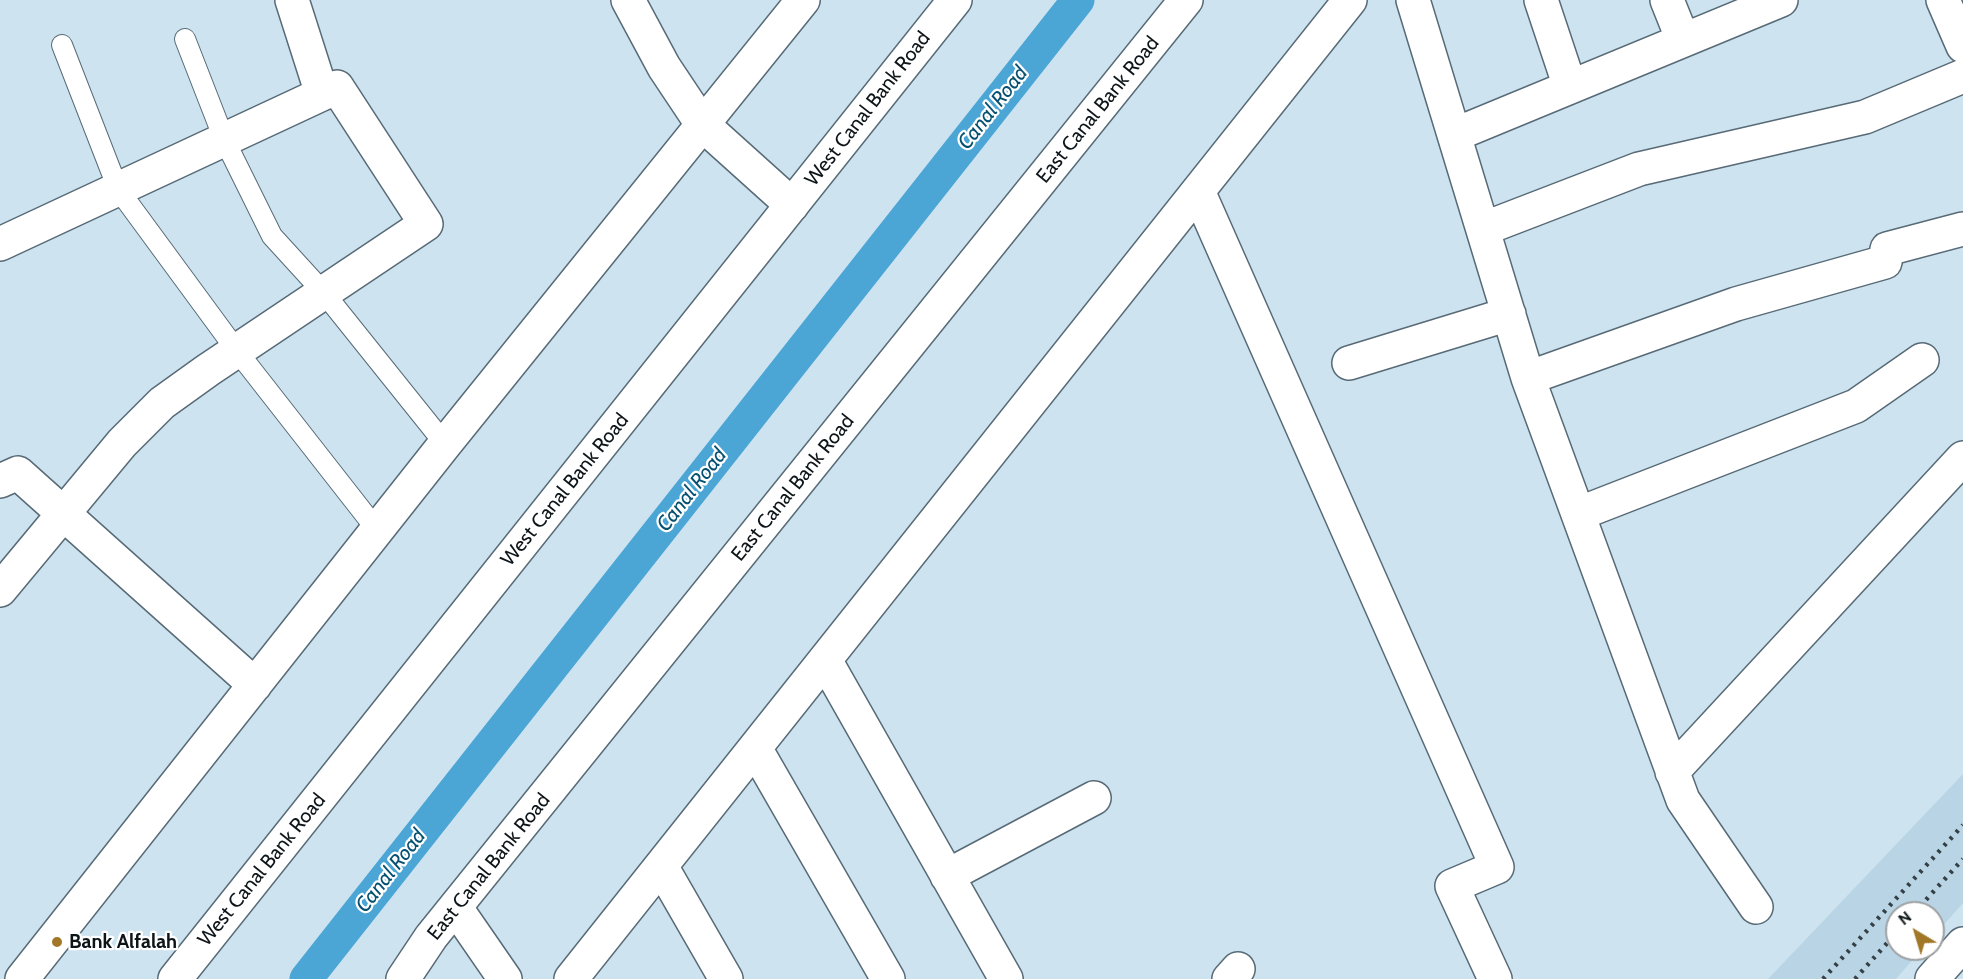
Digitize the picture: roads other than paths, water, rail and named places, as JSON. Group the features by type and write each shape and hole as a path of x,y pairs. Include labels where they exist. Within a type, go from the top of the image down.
{"main road":[{"path":"292,0 322,94"},
{"path":"628,0 664,67 702,124 792,205"},
{"path":"22,979 445,444 803,0"},
{"name":"West Canal Bank Road","path":"175,979 954,0"},
{"name":"East Canal Bank Road","path":"403,979 431,937 1186,0"},
{"path":"571,979 1350,0"},
{"path":"1413,0 1528,378 1672,772 1683,800 1756,907"},
{"path":"1541,0 1570,87"},
{"path":"1667,0 1683,40"},
{"path":"1454,135 1781,0"},
{"path":"1483,229 1639,169 1865,117 1963,76"},
{"path":"0,244 337,87 426,224 162,404 122,443 0,590"},
{"path":"1198,191 1497,867 1452,886 1495,979"},
{"path":"1528,378 1736,304 1885,262 1887,249 1963,229"},
{"path":"1349,363 1509,314"},
{"path":"1578,514 1856,406 1922,360"},
{"path":"1672,772 1963,458"},
{"path":"0,481 18,473 255,684"},
{"path":"825,660 1006,979"},
{"path":"755,748 888,979"},
{"path":"947,876 1094,798"},
{"path":"662,866 726,979"},
{"path":"456,908 505,979"},
{"path":"1932,979 1963,944"}],"lane":[{"path":"185,39 224,140 272,236 324,292 445,444"},
{"path":"62,45 117,189 237,351 377,530"}],"waterway":[{"name":"Canal Road","path":"306,979 1078,0"}],"railway":[{"path":"1823,979 1963,825"},
{"path":"1925,901 1963,859"},
{"path":"1855,979 1885,945"}],"place":[{"name":"Bank Alfalah","path":"57,942"}]}
